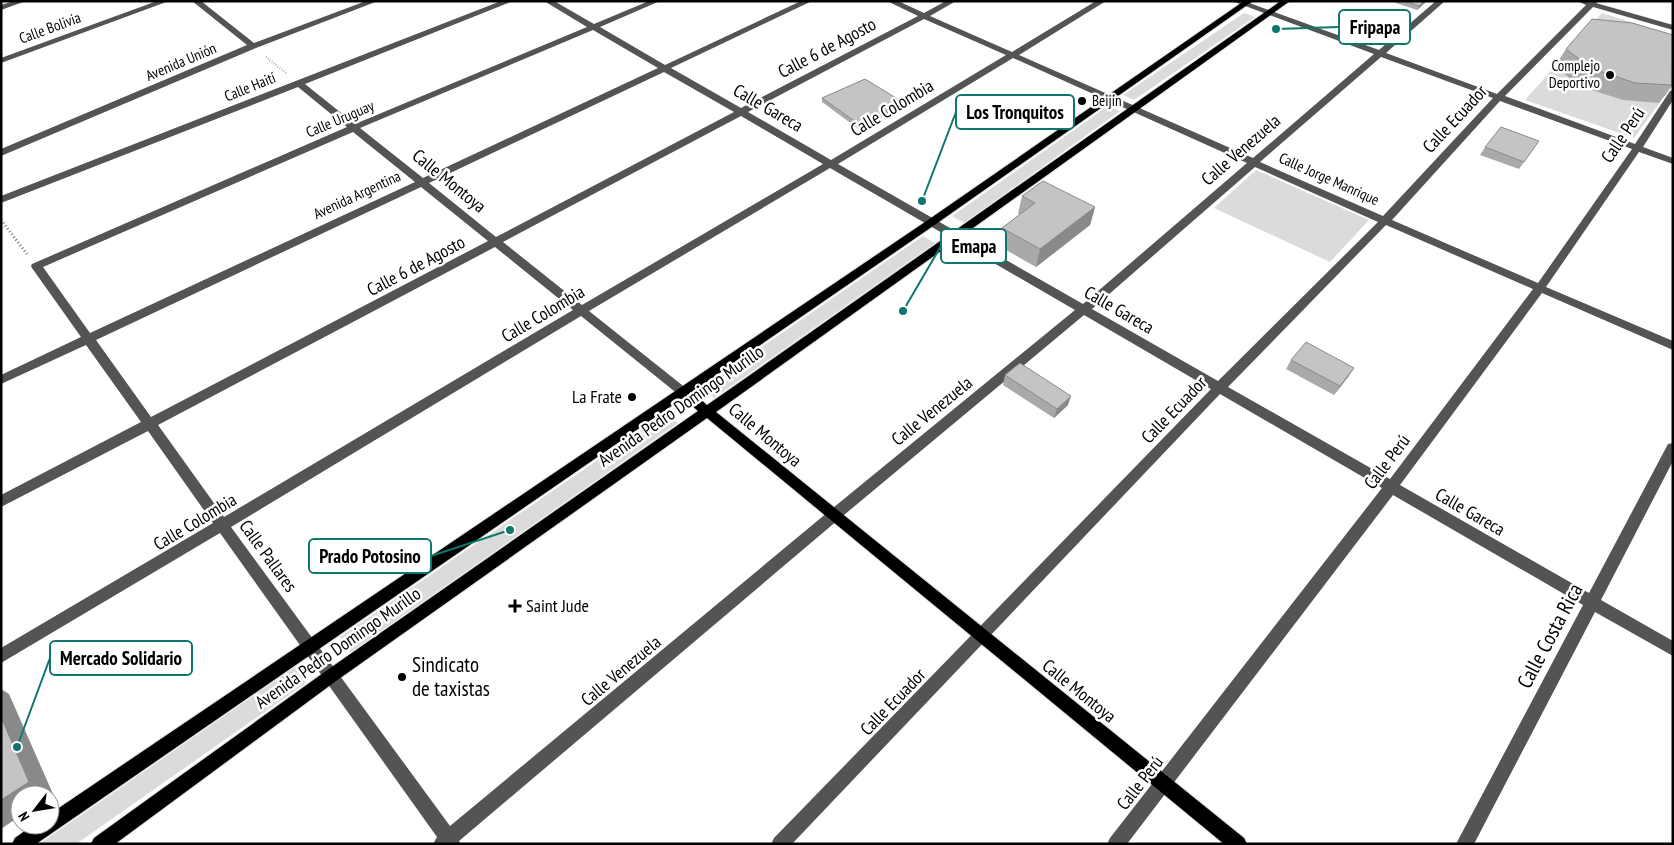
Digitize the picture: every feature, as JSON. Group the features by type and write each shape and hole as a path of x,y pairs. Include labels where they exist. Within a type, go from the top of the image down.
{"main road":[{"name":"Avenida Pedro Domingo Murillo","path":"100,844 331,676 708,412 1286,1"},
{"name":"Avenida Pedro Domingo Murillo","path":"60,816 932,222 1110,98 1243,2"},
{"name":"Calle Montoya","path":"683,392 1238,844"},
{"name":"Avenida Pedro Domingo Murillo","path":"21,844 34,835"}],"street":[{"path":"1,8 22,1"},
{"name":"Calle Bolivia","path":"1,60 165,1"},
{"path":"196,1 253,46"},
{"name":"Avenida Unión","path":"1,153 253,46 374,1"},
{"name":"Calle Haití","path":"1,200 509,1"},
{"name":"Calle Gareca","path":"548,1 1673,649"},
{"name":"Calle Uruguay","path":"36,266 353,128 656,1"},
{"name":"Avenida Argentina","path":"1,380 808,1"},
{"name":"Calle Jorge Manrique","path":"891,1 1385,221 1673,346"},
{"name":"Calle 6 de Agosto","path":"1,502 151,425 952,1"},
{"name":"Calle Colombia","path":"1,656 223,526 580,311 832,165 1102,1"},
{"name":"Calle Venezuela","path":"447,842 833,516 1084,310 1377,54 1441,1"},
{"path":"1243,2 1268,14 1673,161"},
{"path":"1589,2 1673,28"},
{"name":"Calle Ecuador","path":"780,844 1219,388 1385,221 1589,2"},
{"name":"Calle Montoya","path":"298,83 683,392"},
{"name":"Calle Perú","path":"1116,844 1392,487 1540,289 1638,148 1673,94"},
{"name":"Calle Pallares","path":"36,266 310,645 447,842"},
{"name":"Calle Costa Rica","path":"1465,844 1673,448"}],"path":[{"path":"253,46 298,83"},
{"path":"1,220 36,266"}],"shaded area":[{"path":"1244,13 1255,17 1134,100 1123,95"},
{"name":"Complejo Deportivo","path":"1602,13 1673,35 1673,84 1634,138 1525,100"},
{"path":"1108,106 1120,111 964,223 952,216"},
{"path":"1256,170 1369,220 1330,262 1214,208"},
{"path":"923,236 935,243 714,398 702,388"},
{"path":"666,413 678,423 351,652 340,637"},
{"path":"295,667 306,683 76,844 39,844 52,835 60,835 60,829"}],"building":[{"path":"1405,1 1424,1 1419,6"},
{"path":"1592,19 1632,23 1673,35 1672,85 1635,83 1591,68 1566,49"},
{"path":"865,79 901,101 860,125 822,98"},
{"path":"1501,127 1539,141 1524,162 1485,147"},
{"path":"1043,181 1095,207 1040,249 1002,228 1035,203 1022,196"},
{"path":"1306,342 1354,368 1340,386 1291,360"},
{"path":"1020,363 1071,396 1057,409 1005,375"},
{"path":"1,717 29,782 24,785 10,785 10,794 1,800"}],"place":[{"name":"Fripapa","path":"1276,29"},
{"name":"Complejo Deportivo","path":"1610,75"},
{"name":"Beijin","path":"1082,101"},
{"name":"Los Tronquitos","path":"922,201"},
{"name":"Emapa","path":"903,311"},
{"name":"La Frate","path":"632,397"},
{"name":"Prado Potosino","path":"510,530"},
{"name":"Saint Jude","path":"515,606"},
{"name":"Sindicato de taxistas","path":"402,677"},
{"name":"Mercado Solidario","path":"17,747"}]}
